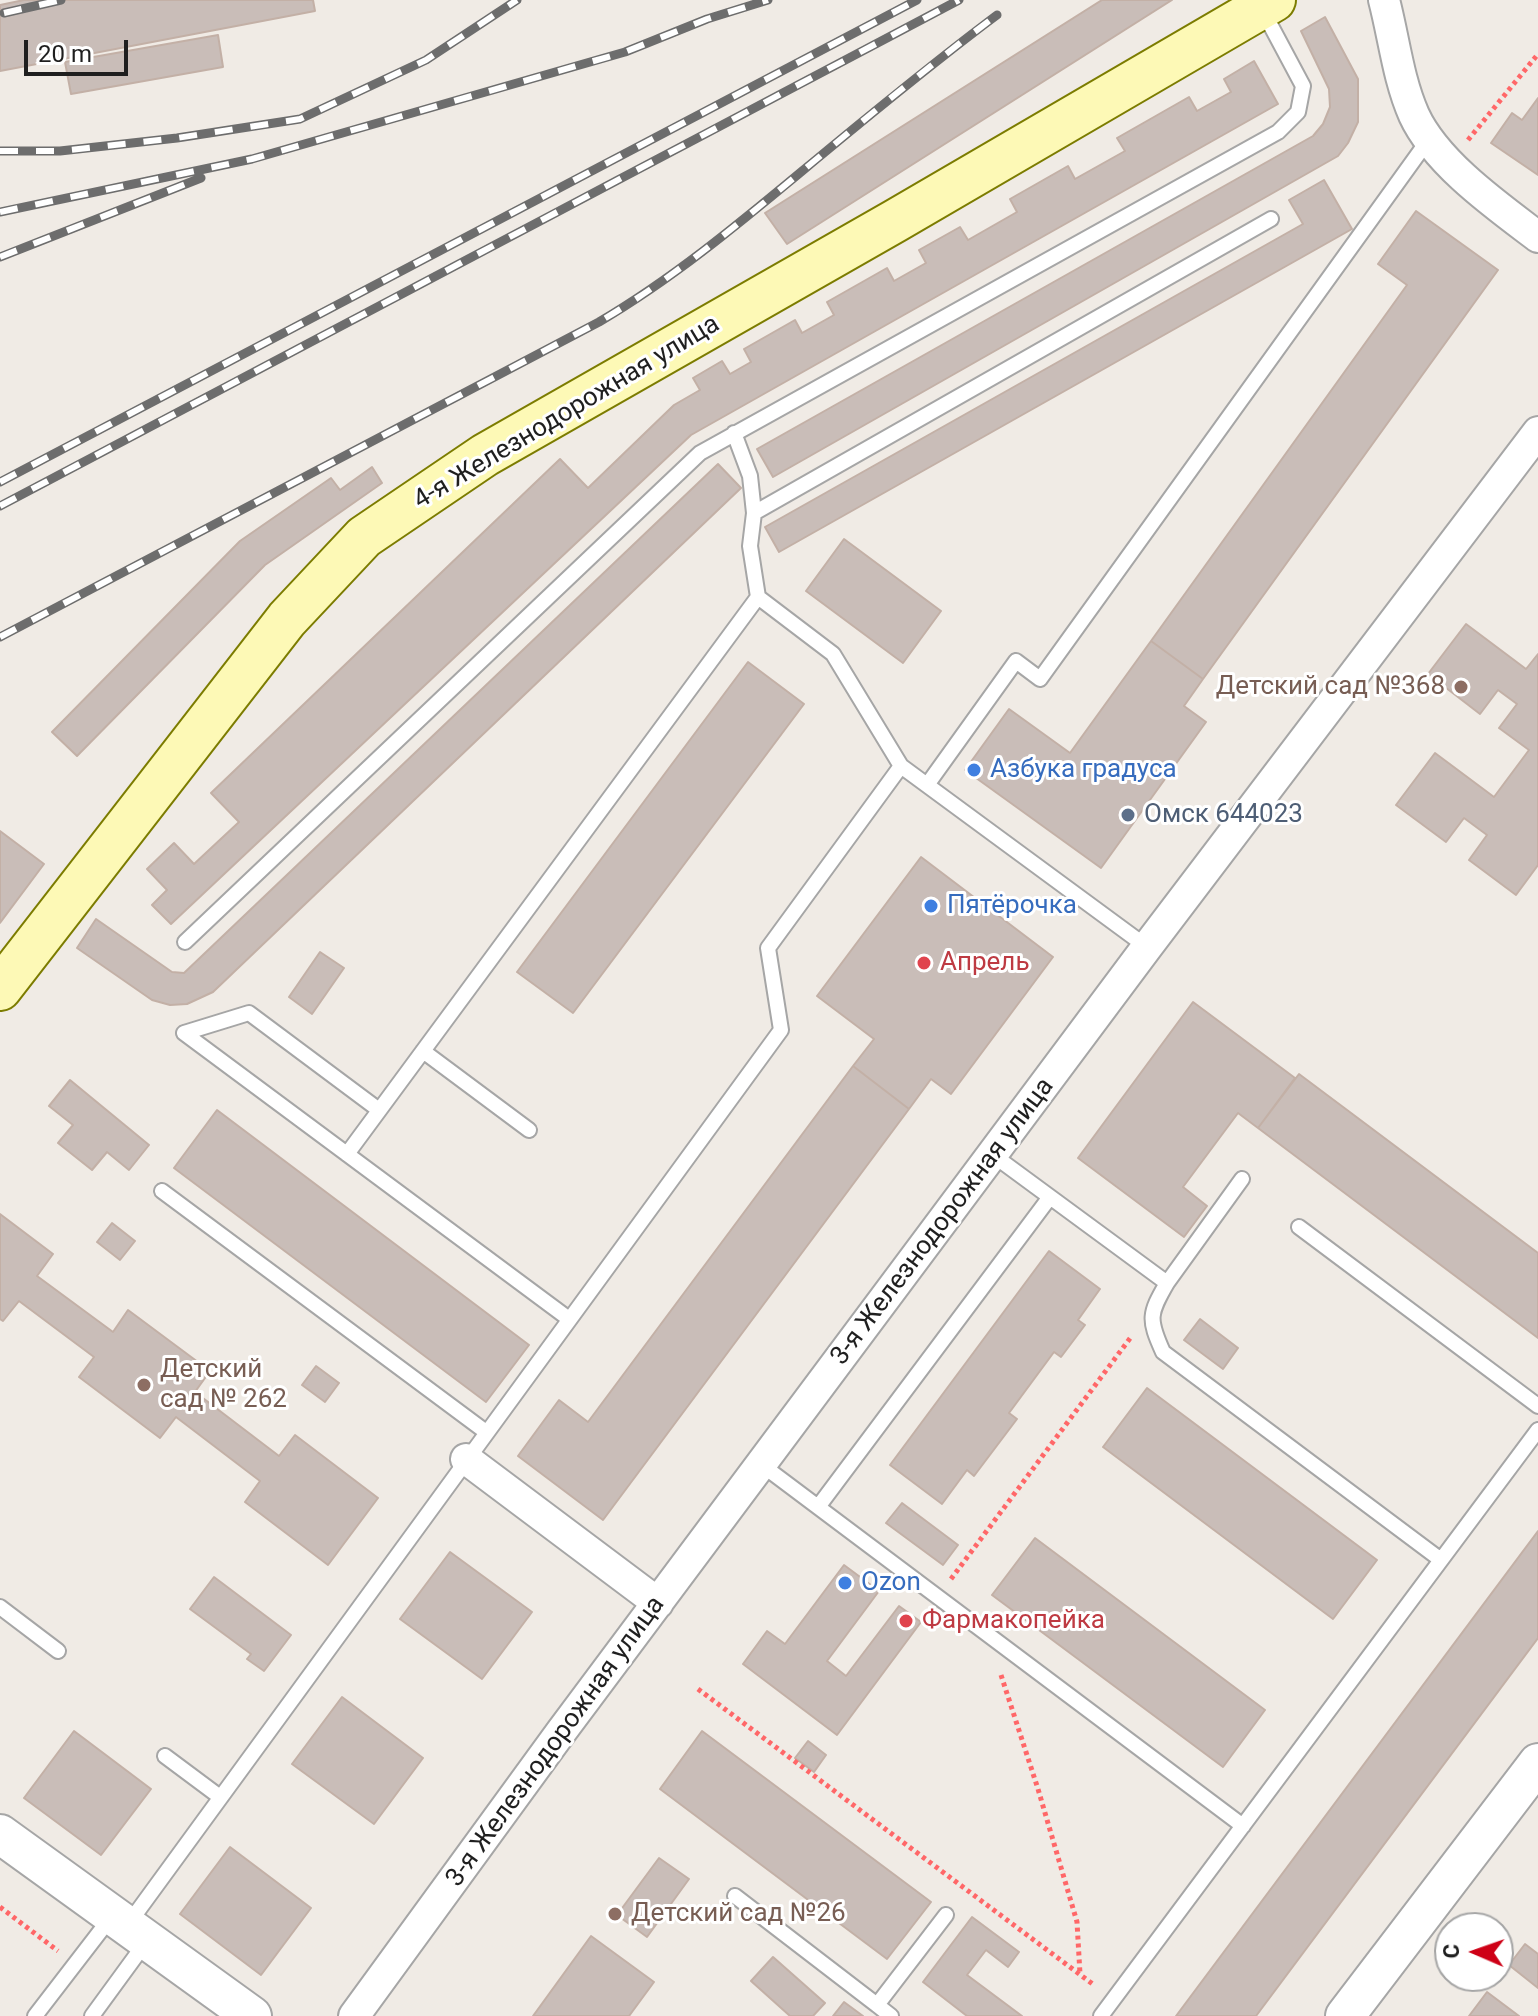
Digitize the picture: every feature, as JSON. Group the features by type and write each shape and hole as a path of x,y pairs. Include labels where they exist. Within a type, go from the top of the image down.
{"main road":[{"name":"4-я Железнодорожная улица","path":"0,989 287,619 364,537 485,455 1267,4"}],"street":[{"path":"1384,0 1401,75 1415,116 1450,162 1502,210 1538,237"},
{"name":"3-я Железнодорожная улица","path":"354,2016 1147,947 1538,432"},
{"path":"466,1459 658,1603"},
{"path":"1345,2016 1538,1763"},
{"path":"0,1834 252,2016"}],"lane":[{"path":"185,942 700,453 1278,132 1298,112 1303,86 1267,4"},
{"path":"927,785 1016,661 1040,679 1430,139"},
{"path":"754,513 1271,219"},
{"path":"734,433 750,476 754,513 750,546 758,597 833,654 901,766 1147,947"},
{"path":"347,1154 758,597"},
{"path":"92,2016 128,1928 220,1797 781,1030 768,948 901,766"},
{"path":"379,1110 249,1013 184,1033 569,1319"},
{"path":"423,1051 529,1130"},
{"path":"993,1155 1167,1283"},
{"path":"1242,1179 1167,1283 1151,1311 1152,1328 1163,1352 1441,1560"},
{"path":"162,1191 486,1432"},
{"path":"818,1507 1050,1197"},
{"path":"1299,1227 1538,1406"},
{"path":"1101,2016 1538,1430"},
{"path":"762,1465 1243,1826"},
{"path":"0,1607 58,1651"},
{"path":"165,1756 220,1797"},
{"path":"735,1896 891,2016"},
{"path":"877,2005 946,1915"},
{"path":"35,2016 75,1964 128,1928"}],"path":[{"path":"1450,162 1538,54"},
{"path":"937,1597 1151,1311"},
{"path":"987,1635 1038,1789 1077,1922 1080,1975"},
{"path":"698,1689 1113,2000"},
{"path":"0,1907 75,1964"}],"building":[{"path":"24,0 313,0 315,11 0,71 0,5"},
{"path":"1102,0 1172,0 787,244 765,213"},
{"path":"1325,17 1358,79 1358,122 1338,156 773,477 757,449 1313,136 1323,124 1330,107 1329,89 1301,31"},
{"path":"218,35 223,67 71,94 65,62"},
{"path":"1254,61 1278,104 691,435 171,924 152,905 167,890 147,869 174,843 194,864 239,822 211,793 560,459 588,488 674,405 700,390 693,378 722,361 730,374 751,362 744,349 795,320 802,333 834,315 827,302 887,268 894,281 926,263 919,250 960,227 968,240 1017,212 1010,199 1068,166 1075,179 1125,151 1117,138 1189,97 1197,111 1231,92 1224,79"},
{"path":"1538,98 1538,175 1491,143 1512,113 1522,120"},
{"path":"1324,180 1352,229 779,552 765,527 1303,224 1289,200"},
{"path":"1416,211 1498,270 1203,679 1151,641 1407,285 1378,264"},
{"path":"718,464 741,488 213,992 187,1004 170,1005 152,1000 77,948 96,919 172,972 184,973"},
{"path":"372,467 382,483 265,565 77,756 52,732 240,541 331,478 340,490"},
{"path":"844,539 941,611 903,663 806,591"},
{"path":"1466,624 1526,669 1538,654 1538,865 1516,895 1469,860 1487,835 1464,818 1446,842 1396,805 1435,753 1494,797 1529,750 1499,728 1517,704 1498,690 1480,714 1428,674"},
{"path":"1151,641 1203,679 1184,706 1206,722 1101,868 965,770 1009,709 1070,753"},
{"path":"748,662 804,704 573,1013 517,972"},
{"path":"0,831 44,864 0,923"},
{"path":"921,857 1053,957 951,1094 931,1079 909,1109 853,1066 874,1039 817,996"},
{"path":"320,952 344,968 312,1014 289,997"},
{"path":"1193,1002 1295,1078 1258,1128 1238,1113 1183,1187 1207,1206 1184,1237 1078,1158"},
{"path":"853,1066 909,1109 603,1520 518,1456 559,1400 588,1422"},
{"path":"1299,1074 1538,1253 1538,1338 1258,1128"},
{"path":"70,1080 149,1145 129,1170 107,1152 92,1170 58,1143 73,1125 49,1106"},
{"path":"217,1110 529,1345 486,1402 174,1168"},
{"name":"Детский сад № 262","path":"0,1214 53,1254 37,1276 113,1332 128,1310 210,1371 195,1392 279,1456 295,1435 378,1498 328,1565 245,1502 260,1481 176,1417 160,1438 79,1377 94,1357 19,1301 3,1321 0,1319"},
{"path":"112,1223 135,1241 120,1260 97,1242"},
{"path":"1049,1251 1100,1289 1078,1320 1085,1325 1061,1357 1054,1352 1009,1413 1017,1419 974,1476 967,1470 942,1504 890,1465"},
{"path":"1200,1319 1238,1348 1223,1369 1184,1340"},
{"path":"316,1366 339,1383 325,1402 302,1385"},
{"path":"1147,1388 1377,1560 1333,1619 1103,1447"},
{"path":"902,1503 958,1545 943,1565 886,1523"},
{"path":"1538,1531 1538,1638 1256,2016 1176,2016"},
{"path":"1035,1538 1265,1710 1223,1767 992,1595"},
{"path":"450,1552 532,1612 482,1679 400,1619"},
{"path":"844,1565 879,1591 827,1661 846,1676 899,1606 921,1622 837,1735 743,1664 767,1631 785,1644"},
{"path":"214,1577 291,1635 264,1671 247,1659 251,1654 190,1609"},
{"path":"342,1697 423,1758 374,1824 292,1764"},
{"path":"74,1731 151,1789 101,1855 24,1798"},
{"path":"702,1731 931,1902 887,1959 660,1789"},
{"path":"808,1741 826,1755 814,1772 795,1758"},
{"path":"230,1847 311,1908 261,1975 180,1914"},
{"path":"659,1858 689,1879 647,1937 617,1915"},
{"path":"972,1917 1019,1952 1008,1967 986,1950 967,1975 1022,2016 967,2016 923,1982"},
{"path":"591,1936 654,1982 629,2016 533,2016"},
{"path":"1525,1944 1538,1954 1538,1988 1514,1969 1514,1958"},
{"path":"773,1957 825,2003 813,2016 790,2016 751,1981"},
{"path":"1487,1992 1519,2016 1469,2016"},
{"path":"844,2002 863,2016 833,2016"}],"railway":[{"path":"4,13 61,0"},
{"path":"0,151 60,151 177,138 300,119 426,60 517,0"},
{"path":"0,212 252,159 625,52 707,19 768,0"},
{"path":"0,482 917,0"},
{"path":"0,506 959,0"},
{"path":"0,637 599,322 678,270 728,232 997,15"},
{"path":"0,257 201,178"}],"place":[{"name":"Детский сад №368","path":"1461,687"},
{"name":"Азбука градуса","path":"974,770"},
{"name":"Омск 644023","path":"1128,815"},
{"name":"Пятёрочка","path":"931,906"},
{"name":"Апрель","path":"924,963"},
{"name":"Детский сад № 262","path":"144,1385"},
{"name":"Ozon","path":"845,1583"},
{"name":"Фармакопейка","path":"906,1621"},
{"name":"Детский сад №26","path":"615,1914"}]}
